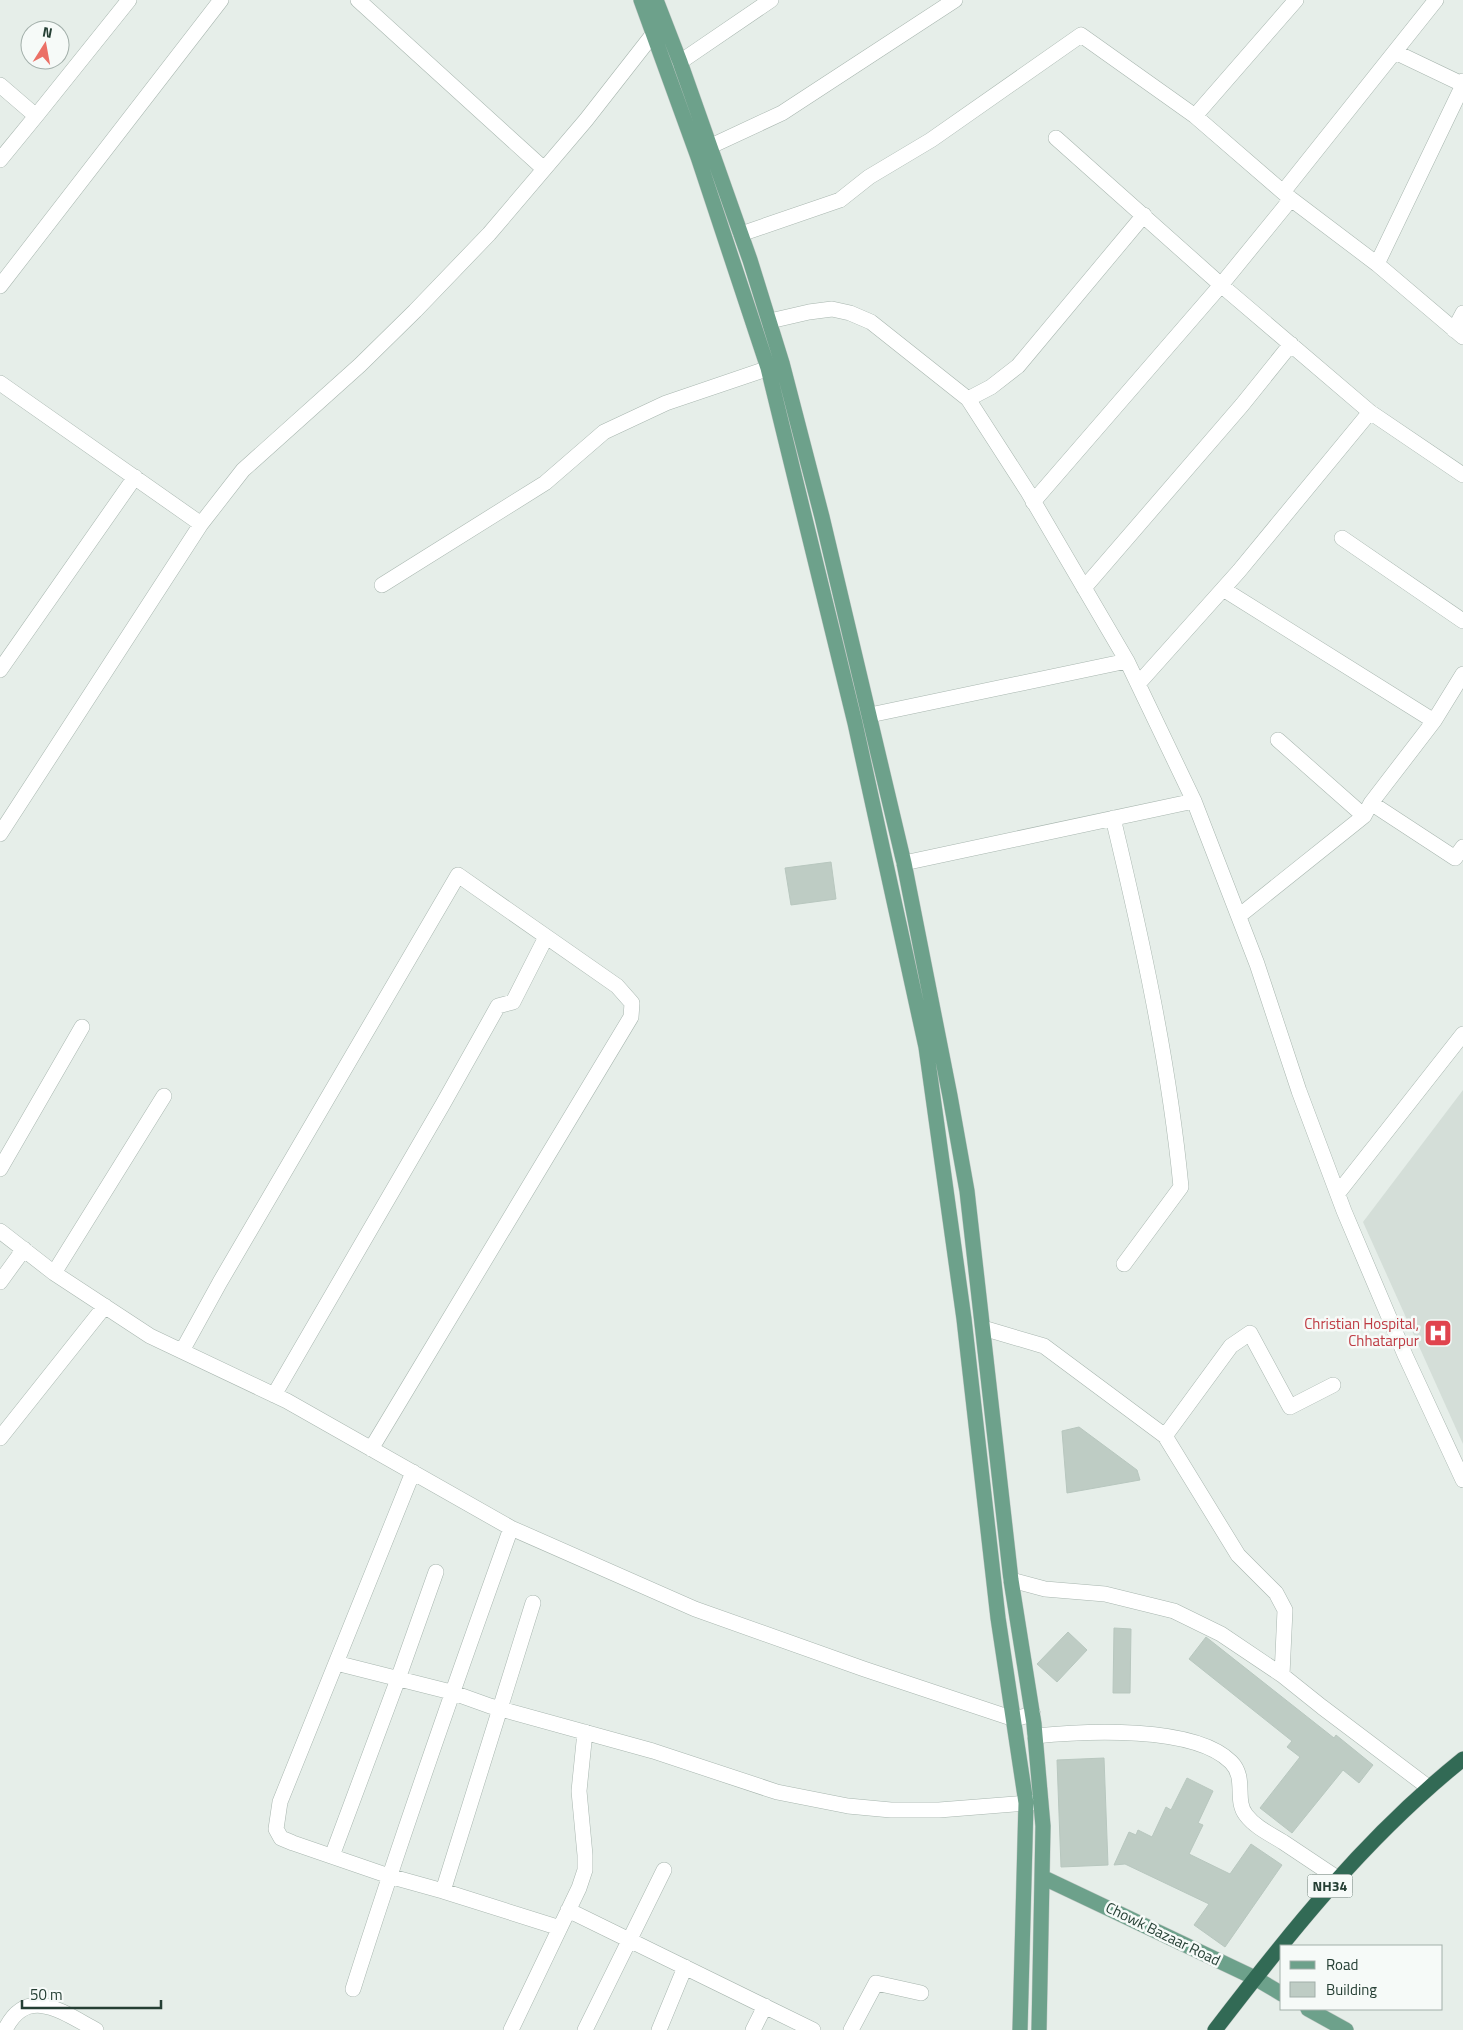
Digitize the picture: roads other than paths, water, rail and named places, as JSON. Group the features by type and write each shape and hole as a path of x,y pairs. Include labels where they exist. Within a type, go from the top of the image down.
{"highway":[{"name":"NH34","path":"1281,1945 1337,1878 1428,1787 1463,1759"},
{"name":"NH34","path":"1215,2030 1280,1947"}],"main road":[{"path":"641,0 742,284 775,366 822,517 904,863 967,1191 1012,1580 1035,1736 1020,2030"},
{"path":"656,0 680,62 770,321 775,366 926,1047 964,1319 998,1618 1014,1719 1033,1803 1043,1826 1039,2030"},
{"name":"Chowk Bazaar Road","path":"1042,1877 1254,1978 1280,1993"},
{"path":"1310,2010 1346,2030"}],"street":[{"path":"0,160 130,0"},
{"path":"0,286 221,0"},
{"path":"358,0 544,169"},
{"path":"680,62 771,0"},
{"path":"709,147 782,113 955,0"},
{"path":"1195,116 1296,0"},
{"path":"1033,502 1221,285 1287,195 1436,0"},
{"path":"0,834 201,524 243,470 360,365 489,234 586,120 654,33"},
{"path":"740,234 840,200 869,177 931,140 1081,35 1195,116 1287,195 1377,264 1458,333 1463,313"},
{"path":"1377,264 1463,83 1395,52"},
{"path":"0,85 36,116"},
{"path":"1056,138 1221,285 1370,412 1463,475"},
{"path":"968,399 1018,366 1144,216"},
{"path":"770,321 832,309 850,313 870,322 968,399 1033,502 1127,661 1194,801 1257,964 1298,1091 1338,1193 1405,1355 1463,1480"},
{"path":"1084,588 1242,405 1291,344"},
{"path":"382,585 545,483 604,432 666,403 775,366"},
{"path":"0,383 201,524"},
{"path":"1138,684 1223,590 1370,412"},
{"path":"0,670 135,477"},
{"path":"1342,538 1463,621"},
{"path":"1223,590 1434,721"},
{"path":"870,715 1127,661"},
{"path":"1239,916 1367,810 1434,721 1463,674"},
{"path":"1278,740 1367,810 1460,857"},
{"path":"904,863 1194,801"},
{"path":"1114,818 1144,946 1177,1145 1181,1187 1124,1264"},
{"path":"182,1351 220,1282 458,875 617,986 632,1003 631,1017 371,1449"},
{"path":"274,1395 444,1104 498,1006 513,1002 546,937"},
{"path":"0,1169 82,1027"},
{"path":"1338,1193 1463,1034"},
{"path":"54,1273 164,1096"},
{"path":"0,1231 54,1273 150,1336 274,1395 511,1528 695,1610 1014,1719 1033,1714"},
{"path":"0,1282 24,1250"},
{"path":"0,1438 104,1306"},
{"path":"983,1328 1044,1346 1165,1436 1238,1555 1276,1593 1285,1610 1282,1675"},
{"path":"1165,1436 1231,1346 1250,1332 1290,1407 1333,1385"},
{"path":"413,1472 280,1802 276,1829 282,1838 389,1876 444,1891 560,1928"},
{"path":"353,1989 451,1692 511,1528"},
{"path":"332,1856 436,1572"},
{"path":"1012,1580 1045,1589 1105,1594 1174,1611 1221,1634 1282,1675 1428,1787"},
{"path":"444,1891 533,1603"},
{"path":"336,1663 451,1692 499,1708 653,1751 777,1792 848,1806 891,1810 940,1810 1033,1803"},
{"path":"512,2030 585,1870 586,1855 579,1791 585,1732"},
{"path":"1035,1736 1133,1733 1187,1740 1215,1750 1230,1761 1238,1771 1241,1787 1240,1803 1245,1814 1260,1827 1337,1878"},
{"path":"585,2030 664,1870"},
{"path":"568,1910 813,2030"},
{"path":"658,2030 685,1967"},
{"path":"851,2030 876,1983 921,1993"},
{"path":"5,2030 22,2008 35,2004 51,2006 96,2030"},
{"path":"753,2030 765,2006"}],"place":[{"name":"Christian Hospital, Chhatarpur","path":"1438,1333"}]}
